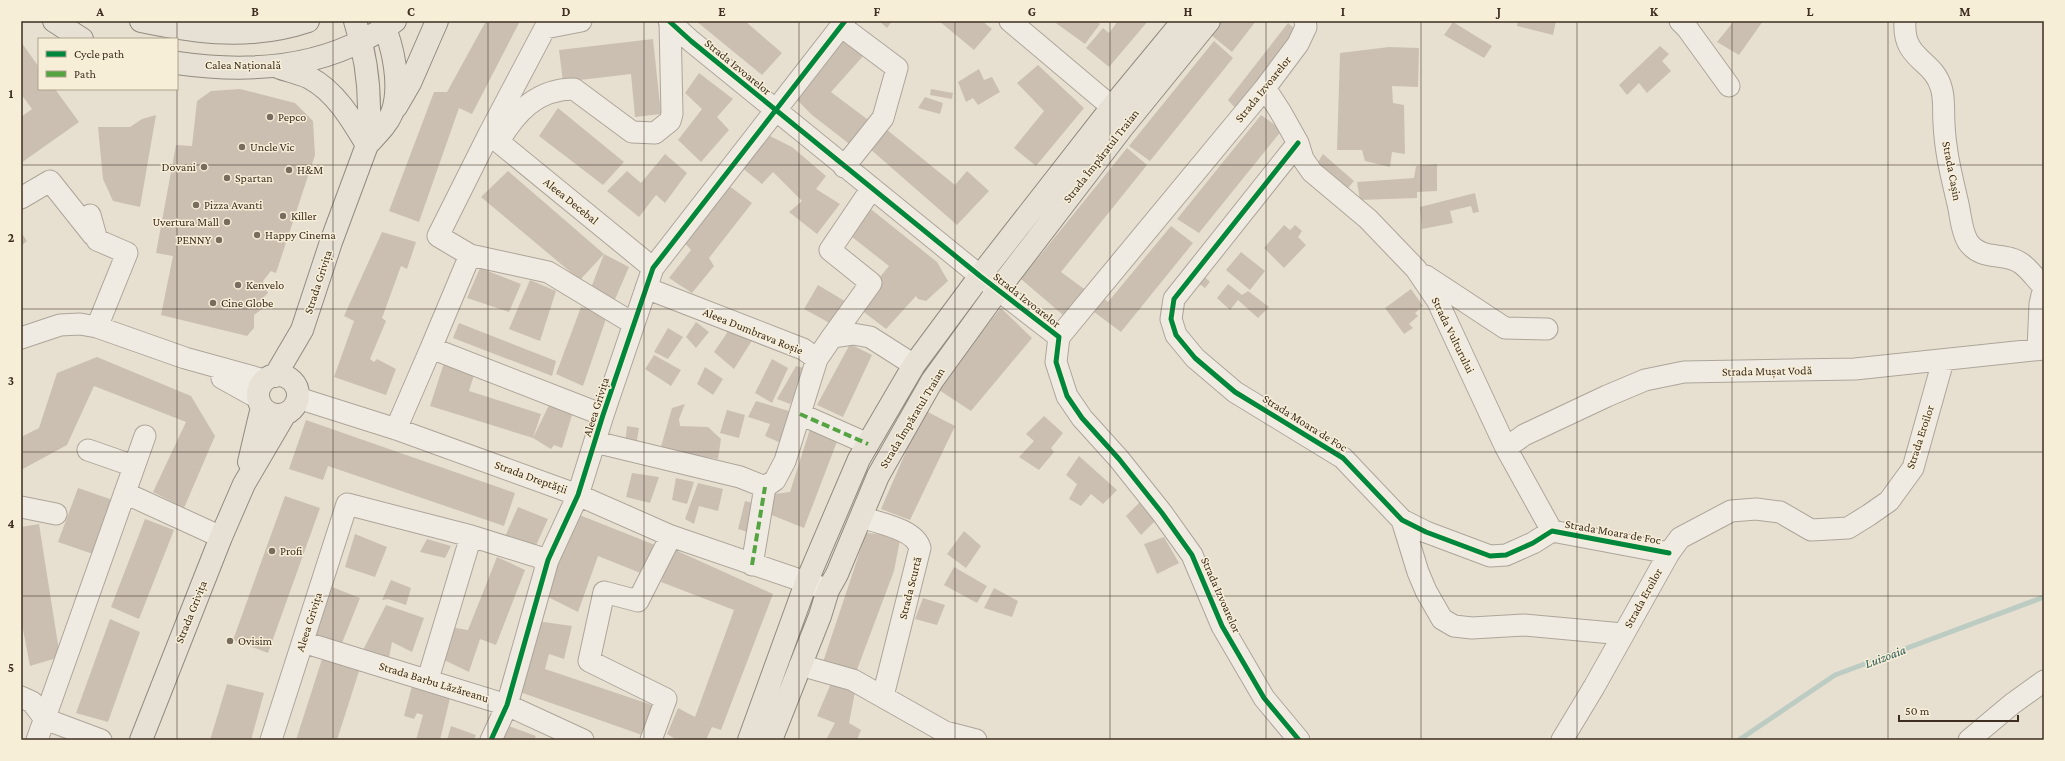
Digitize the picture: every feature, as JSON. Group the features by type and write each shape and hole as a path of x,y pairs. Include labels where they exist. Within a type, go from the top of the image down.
{"main road":[{"path":"54,21 80,38"},
{"path":"141,21 185,31 233,27 274,29 308,21"},
{"path":"392,113 410,83 437,21"},
{"name":"Strada Împăratul Traian","path":"749,740 806,584 859,458 914,365 980,276 1112,107 1183,21"},
{"name":"Strada Împăratul Traian","path":"771,740 828,590 837,574 878,476 932,381 998,290 1122,128 1209,21"},
{"name":"Strada Grivița","path":"367,145 382,130 392,113 395,91 387,24"},
{"name":"Calea Națională","path":"178,63 220,66 276,67 330,55 358,31 387,24"},
{"name":"Strada Grivița","path":"141,740 221,537 244,484 293,400 302,330 367,145 369,128 368,69 358,31"},
{"path":"276,67 309,78 326,88 340,103 367,145"},
{"name":"Strada Grivița","path":"244,484 265,390 302,330"},
{"path":"288,378 293,400 272,415 265,390 288,378"}],"street":[{"path":"581,21 545,28 494,138 438,236 470,255 548,272 634,324"},
{"path":"494,138 523,108 542,96 562,89 574,89 632,132 655,133 670,121 672,114 670,21"},
{"name":"Strada Izvoarelor","path":"670,21 691,42 844,167 1059,337"},
{"path":"1010,21 1112,107"},
{"name":"Strada Izvoarelor","path":"1299,740 1264,698 1222,626 1192,555 1162,513 1119,459 1082,418 1067,396 1056,362 1059,337 1265,88 1298,44 1306,27 1305,21"},
{"path":"1680,21 1687,28 1729,86"},
{"name":"Strada Cașin","path":"1905,21 1904,32 1910,48 1932,72 1941,86 1951,174 1962,227 1968,241 1976,251 1991,256 2006,257 2022,264 2043,286"},
{"path":"843,24 897,68 883,118 844,167"},
{"name":"Aleea Grivița","path":"491,740 507,705 548,560 578,495 603,415 653,268 774,110 843,24"},
{"name":"Strada Vulturului","path":"1265,88 1298,142 1303,159 1312,172 1368,218 1416,269 1437,300 1506,448 1552,531"},
{"name":"Aleea Decebal","path":"494,138 653,268"},
{"name":"Strada Moara de Foc","path":"1298,142 1174,299 1171,319 1176,335 1195,358 1235,392 1343,458 1402,520 1426,532 1490,556 1506,555 1533,543 1552,531 1669,553"},
{"path":"21,198 50,181 97,240 127,253 97,327"},
{"name":"Aleea Dumbrava Roșie","path":"646,288 804,349 817,359 871,283 830,250 872,188"},
{"path":"90,215 97,240"},
{"path":"396,429 470,255"},
{"path":"1416,269 1505,328 1547,329"},
{"path":"2041,349 2040,304 2043,286"},
{"path":"21,338 60,326 80,324 97,327 185,358 265,390"},
{"path":"832,337 853,334 870,337 914,365"},
{"path":"431,348 603,415"},
{"name":"Strada Mușat Vodă","path":"1506,448 1524,435 1607,396 1645,380 1684,372 1855,370 2041,349"},
{"path":"752,565 765,487 775,480 785,461 817,359"},
{"name":"Strada Eroilor","path":"1562,740 1669,553 1680,538 1731,511 1756,509 1780,512 1811,530 1848,528 1870,515 1889,501 1913,468 1943,361"},
{"name":"Strada Dreptății","path":"293,400 396,429 578,495 671,536 806,584 828,590"},
{"path":"800,414 868,444"},
{"path":"37,740 145,436"},
{"path":"595,442 740,477 765,487"},
{"path":"88,450 134,466"},
{"path":"125,493 221,537"},
{"name":"Aleea Grivița","path":"271,740 347,504 471,536"},
{"path":"21,508 56,514"},
{"name":"Strada Scurtă","path":"861,517 908,533 918,541 920,548 883,696"},
{"path":"1402,520 1418,572 1426,591 1442,619 1454,626 1472,628 1524,625 1623,634"},
{"path":"428,679 471,536 548,560"},
{"path":"651,740 666,699 589,660 604,592 638,601 671,536"},
{"name":"Strada Barbu Lăzăreanu","path":"303,642 411,676 428,679 507,705 578,739"},
{"path":"800,665 853,680 945,732 976,740"},
{"path":"1970,740 2012,704 2044,681"},
{"path":"21,697 32,702 45,719 101,740"}],"building":[{"path":"486,21 520,21 472,114 459,108 419,222 389,211 434,92 447,92"},
{"path":"696,21 745,21 782,53 762,75"},
{"path":"879,21 892,21 887,28"},
{"path":"939,21 982,21 992,29 974,50"},
{"path":"1053,21 1096,21 1100,24 1085,44"},
{"path":"1118,21 1148,21 1109,67 1086,48 1103,28 1109,33"},
{"path":"1222,21 1256,21 1232,52 1211,35"},
{"path":"1518,21 1556,21 1553,35 1517,26"},
{"path":"1734,21 1763,21 1739,55 1717,42"},
{"path":"1453,22 1492,46 1484,58 1444,35"},
{"path":"1288,23 1297,31 1237,110 1228,100"},
{"path":"841,36 865,54 831,92 871,122 852,146 812,115 793,96"},
{"path":"653,39 661,114 635,117 631,74 563,82 559,50"},
{"path":"1214,41 1233,58 1150,161 1129,146"},
{"path":"21,42 38,66 38,90 56,90 79,122 21,163 21,117 32,109 21,94"},
{"path":"1660,46 1669,54 1662,61 1671,71 1647,93 1639,83 1627,95 1619,85"},
{"path":"1389,47 1419,48 1418,87 1392,86 1393,103 1404,105 1405,154 1392,152 1390,167 1365,161 1362,150 1337,150 1340,53"},
{"path":"1038,65 1084,108 1036,166 1014,148 1044,111 1017,83"},
{"path":"979,69 984,80 992,77 1000,92 978,105 973,98 966,102 958,82"},
{"path":"699,73 733,99 717,117 729,130 701,162 678,140 702,109 685,93"},
{"name":"Uvertura Mall","path":"240,89 295,103 313,121 315,155 276,273 271,271 263,281 268,293 260,301 262,309 254,315 254,328 247,336 161,315 173,256 156,253 176,145 192,146 197,101 211,91"},
{"path":"931,89 953,93 952,99 930,95"},
{"path":"925,97 943,103 940,114 918,108"},
{"path":"558,108 624,162 603,185 539,136"},
{"path":"156,115 140,207 113,201 103,179 98,127 130,127 142,119"},
{"path":"1261,115 1282,130 1199,233 1177,219"},
{"path":"886,129 955,185 967,171 989,191 957,225 869,148"},
{"path":"768,135 792,147 826,176 816,189 840,204 817,234 789,212 802,201 773,172 762,184 741,167"},
{"path":"1127,148 1147,165 1061,272 1087,291 1063,315 1021,279"},
{"path":"665,154 687,173 665,203 656,195 639,217 607,191 627,171 641,183"},
{"path":"1323,154 1354,181 1348,188 1318,162"},
{"path":"1437,164 1437,191 1417,192 1417,198 1360,200 1357,182 1414,178 1416,166"},
{"path":"508,171 604,254 580,280 481,197"},
{"path":"728,185 752,203 709,258 714,266 692,293 669,278 691,250 683,241"},
{"path":"1475,193 1479,212 1473,213 1471,206 1450,211 1453,223 1422,229 1420,207"},
{"path":"867,206 937,262 948,281 926,301 918,299 916,296 886,329 856,306 889,266 847,233"},
{"path":"1284,225 1290,230 1295,225 1302,231 1298,237 1306,245 1284,268 1264,248"},
{"path":"1171,226 1193,243 1121,332 1090,309 1101,296 1108,302"},
{"path":"21,232 27,241 21,246"},
{"path":"382,232 416,242 407,269 401,266 382,318 386,321 370,359 374,362 377,359 396,369 386,395 334,377 354,321 344,316"},
{"path":"1241,252 1265,271 1250,290 1226,270"},
{"path":"604,254 629,267 613,304 589,293"},
{"path":"480,268 521,284 509,312 467,298"},
{"path":"1201,273 1210,282 1205,288 1195,281"},
{"path":"530,280 556,291 540,341 509,329"},
{"path":"1228,284 1242,295 1248,291 1269,307 1258,318 1238,300 1230,310 1217,298"},
{"path":"818,285 848,303 835,326 804,309"},
{"path":"1411,289 1423,306 1415,313 1418,316 1409,324 1413,328 1404,334 1385,308"},
{"path":"581,307 607,316 583,386 556,374"},
{"path":"1001,308 1032,338 971,411 936,388"},
{"path":"696,322 709,332 696,348 686,337"},
{"path":"459,323 556,361 552,376 453,338"},
{"path":"731,327 753,339 734,369 714,352"},
{"path":"668,328 683,337 668,359 654,352"},
{"path":"850,344 872,355 843,417 817,405"},
{"path":"654,355 681,370 671,386 645,369"},
{"path":"97,357 191,396 215,436 184,508 153,492 186,422 94,386 67,445 21,470 21,437 39,428 57,373"},
{"path":"772,359 788,368 772,403 755,393"},
{"path":"444,363 475,372 469,391 541,414 533,438 430,406"},
{"path":"796,366 808,369 790,404 777,399"},
{"path":"705,367 723,379 713,395 697,384"},
{"path":"756,401 792,412 781,443 765,436 770,424 748,417"},
{"path":"550,403 573,412 562,448 554,445 551,449 533,438"},
{"path":"685,404 679,419 680,426 708,427 721,439 718,459 660,450 672,408"},
{"path":"727,410 745,415 739,438 720,433"},
{"path":"924,410 955,426 910,520 881,509"},
{"path":"1044,416 1063,433 1051,448 1054,452 1039,470 1019,457 1034,441 1026,434"},
{"path":"306,420 515,493 504,526 328,466 323,480 289,469"},
{"path":"627,426 639,428 636,446 625,446"},
{"path":"810,429 838,439 804,528 769,514 774,494 790,492"},
{"path":"1079,456 1117,490 1103,504 1091,494 1081,506 1069,499 1077,484 1066,475"},
{"path":"632,473 659,477 650,503 626,497"},
{"path":"676,478 694,482 687,504 672,500"},
{"path":"698,483 723,489 718,511 699,506 694,524 685,519"},
{"path":"78,488 113,500 93,554 58,542"},
{"path":"285,496 320,508 268,653 233,640"},
{"path":"745,501 759,505 751,533 738,529"},
{"path":"1140,502 1156,520 1141,535 1126,516"},
{"path":"518,507 548,519 533,552 504,539"},
{"path":"577,514 655,545 643,574 598,556 578,612 546,596"},
{"path":"145,519 174,530 139,619 111,607"},
{"path":"39,524 60,657 30,666 21,619 21,527"},
{"path":"964,531 981,546 966,568 947,554"},
{"path":"866,533 901,535 894,571 855,675 823,662"},
{"path":"355,534 387,547 375,577 345,567"},
{"path":"1164,537 1179,563 1157,574 1144,544"},
{"path":"427,539 451,546 445,558 420,552"},
{"path":"673,549 773,594 721,730 712,727 706,740 677,740 667,734 678,708 695,717 734,610 661,582"},
{"path":"497,557 525,570 496,645 480,639 469,672 440,658 450,627 468,630"},
{"path":"954,567 987,586 977,603 944,585"},
{"path":"391,580 411,588 406,605 388,599 382,600"},
{"path":"332,587 360,598 340,648 313,637"},
{"path":"994,588 1018,601 1012,617 984,608"},
{"path":"923,598 945,605 937,625 915,619"},
{"path":"386,605 424,618 412,652 392,642 389,658 362,652"},
{"path":"110,619 140,632 108,722 76,713"},
{"path":"537,621 572,626 564,659 549,654 545,669 655,706 642,735 514,690"},
{"path":"323,656 360,668 337,740 296,740"},
{"path":"832,681 855,692 849,723 861,730 857,740 826,740 835,723 817,716"},
{"path":"227,684 264,693 251,740 210,740"},
{"path":"412,686 451,694 440,740 416,740 423,715 417,713 414,719 404,716"},
{"path":"506,725 536,736 534,740 500,740"},
{"path":"451,726 476,735 474,740 447,740"}],"waterway":[{"name":"Luizoaia","path":"1739,740 1835,675 2044,597"}],"marked path":[{"path":"800,414 868,444"},
{"path":"752,565 765,487"}],"cycle path":[{"path":"669,21 691,41 980,276 1059,337 1056,362 1067,396 1082,418 1119,459 1162,513 1192,555 1222,626 1264,698 1299,740"},
{"path":"491,740 507,705 548,560 578,495 603,415 653,268 845,21"},
{"path":"1298,143 1174,299 1171,319 1176,335 1195,358 1235,392 1343,458 1402,520 1426,532 1490,556 1506,555 1533,543 1552,531 1669,553"}],"place":[{"name":"Pepco","path":"270,117"},
{"name":"Uncle Vic","path":"242,147"},
{"name":"Dovani","path":"204,167"},
{"name":"H&M","path":"289,170"},
{"name":"Spartan","path":"227,178"},
{"name":"Pizza Avanti","path":"196,205"},
{"name":"Killer","path":"283,216"},
{"name":"Uvertura Mall","path":"227,222"},
{"name":"Happy Cinema","path":"257,235"},
{"name":"PENNY","path":"219,240"},
{"name":"Kenvelo","path":"238,285"},
{"name":"Cine Globe","path":"213,303"},
{"name":"Profi","path":"272,551"},
{"name":"Ovisim","path":"230,641"}]}
